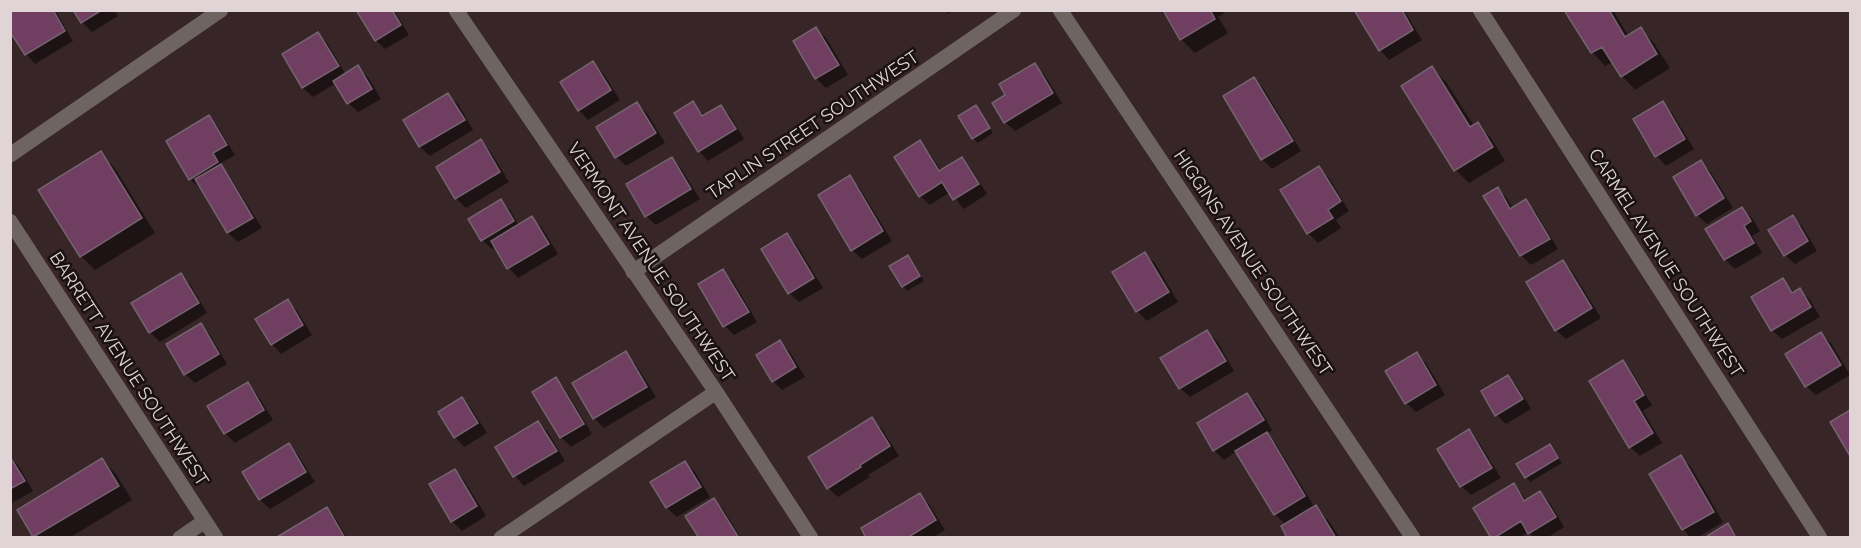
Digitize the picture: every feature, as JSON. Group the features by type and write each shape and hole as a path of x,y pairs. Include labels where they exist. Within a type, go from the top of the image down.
{"street":[{"path":"10,155 221,10"},
{"name":"VERMONT AVENUE SOUTHWEST","path":"456,10 716,392 811,537"},
{"name":"TAPLIN STREET SOUTHWEST","path":"633,272 1014,10"},
{"name":"HIGGINS AVENUE SOUTHWEST","path":"1060,10 1413,537"},
{"name":"CARMEL AVENUE SOUTHWEST","path":"1480,10 1820,537"},
{"name":"BARRETT AVENUE SOUTHWEST","path":"10,221 216,537"},
{"path":"501,537 716,392"},
{"path":"180,537 205,521"}],"building":[{"path":"10,10 53,10 65,31 25,55 10,32"},
{"path":"73,10 102,10 81,23"},
{"path":"356,10 392,10 401,25 375,41"},
{"path":"1163,10 1210,10 1215,19 1180,40"},
{"path":"1354,10 1402,10 1413,30 1379,51"},
{"path":"1564,10 1609,10 1625,37 1641,27 1657,54 1621,77 1602,47 1591,53"},
{"path":"816,27 839,65 815,79 793,41"},
{"path":"318,32 339,66 302,88 282,54"},
{"path":"593,61 611,90 578,111 560,82"},
{"path":"1035,63 1053,93 1004,123 992,103 1005,95 999,84"},
{"path":"358,65 372,89 347,104 333,81"},
{"path":"1432,66 1470,127 1478,122 1493,147 1454,171 1401,86"},
{"path":"1254,77 1293,141 1261,160 1223,96"},
{"path":"448,93 465,120 419,147 403,120"},
{"path":"693,101 702,116 721,105 736,129 698,152 674,113"},
{"path":"1663,101 1685,139 1655,157 1633,119"},
{"path":"637,102 656,133 615,158 596,127"},
{"path":"976,105 990,128 972,139 958,116"},
{"path":"209,115 227,145 213,153 218,162 189,180 166,141"},
{"path":"481,139 500,172 455,199 436,167"},
{"path":"920,140 939,171 962,157 979,184 953,200 942,182 919,197 894,157"},
{"path":"101,151 142,218 80,257 38,190"},
{"path":"672,157 691,189 645,217 626,184"},
{"path":"1701,160 1724,198 1696,216 1673,177"},
{"path":"221,164 253,218 227,233 195,179"},
{"path":"1319,166 1341,201 1328,210 1333,218 1307,234 1280,190"},
{"path":"850,175 883,231 851,251 818,195"},
{"path":"1498,187 1510,209 1526,199 1550,239 1520,256 1483,196"},
{"path":"501,199 514,221 481,241 468,219"},
{"path":"1742,207 1751,221 1744,226 1754,243 1724,260 1705,229"},
{"path":"1793,215 1808,241 1784,256 1768,230"},
{"path":"532,216 549,244 507,269 491,241"},
{"path":"787,233 814,278 788,294 761,249"},
{"path":"1145,252 1169,292 1136,312 1112,272"},
{"path":"908,255 920,276 902,287 889,266"},
{"path":"1563,260 1592,308 1555,331 1526,282"},
{"path":"723,269 749,312 723,327 698,284"},
{"path":"181,273 199,303 149,333 131,303"},
{"path":"1783,278 1792,293 1800,288 1811,307 1771,331 1751,297"},
{"path":"288,299 303,325 271,345 255,319"},
{"path":"201,323 219,354 184,375 166,344"},
{"path":"1207,330 1226,361 1179,389 1160,358"},
{"path":"1821,332 1841,365 1805,387 1785,354"},
{"path":"780,340 796,367 772,382 756,355"},
{"path":"626,351 647,387 593,419 572,383"},
{"path":"1417,352 1436,385 1405,404 1385,371"},
{"path":"1623,360 1644,395 1634,401 1653,433 1629,448 1589,381"},
{"path":"1508,375 1523,399 1495,416 1481,391"},
{"path":"556,377 584,424 560,438 532,392"},
{"path":"248,382 264,410 224,434 207,406"},
{"path":"1247,393 1264,420 1213,451 1197,423"},
{"path":"462,397 478,423 454,438 438,412"},
{"path":"1850,410 1850,456 1830,422"},
{"path":"872,417 890,446 827,489 808,457"},
{"path":"538,421 557,451 513,477 495,447"},
{"path":"1469,429 1492,468 1460,487 1437,449"},
{"path":"1267,432 1305,496 1274,515 1235,451"},
{"path":"289,443 306,472 259,500 242,472"},
{"path":"1550,444 1558,458 1525,478 1516,464"},
{"path":"1681,455 1714,512 1682,530 1649,474"},
{"path":"10,457 25,481 10,489"},
{"path":"102,458 119,486 33,537 17,510"},
{"path":"685,461 701,487 666,508 650,482"},
{"path":"455,469 477,506 451,522 429,484"},
{"path":"1514,483 1524,501 1540,491 1556,517 1528,534 1521,521 1491,538 1473,508"},
{"path":"920,493 936,520 907,538 866,538 861,528"},
{"path":"714,498 739,538 699,538 685,516"},
{"path":"1316,505 1336,538 1287,538 1281,526"},
{"path":"327,507 345,538 277,537"},
{"path":"1728,523 1736,538 1704,538"}]}
